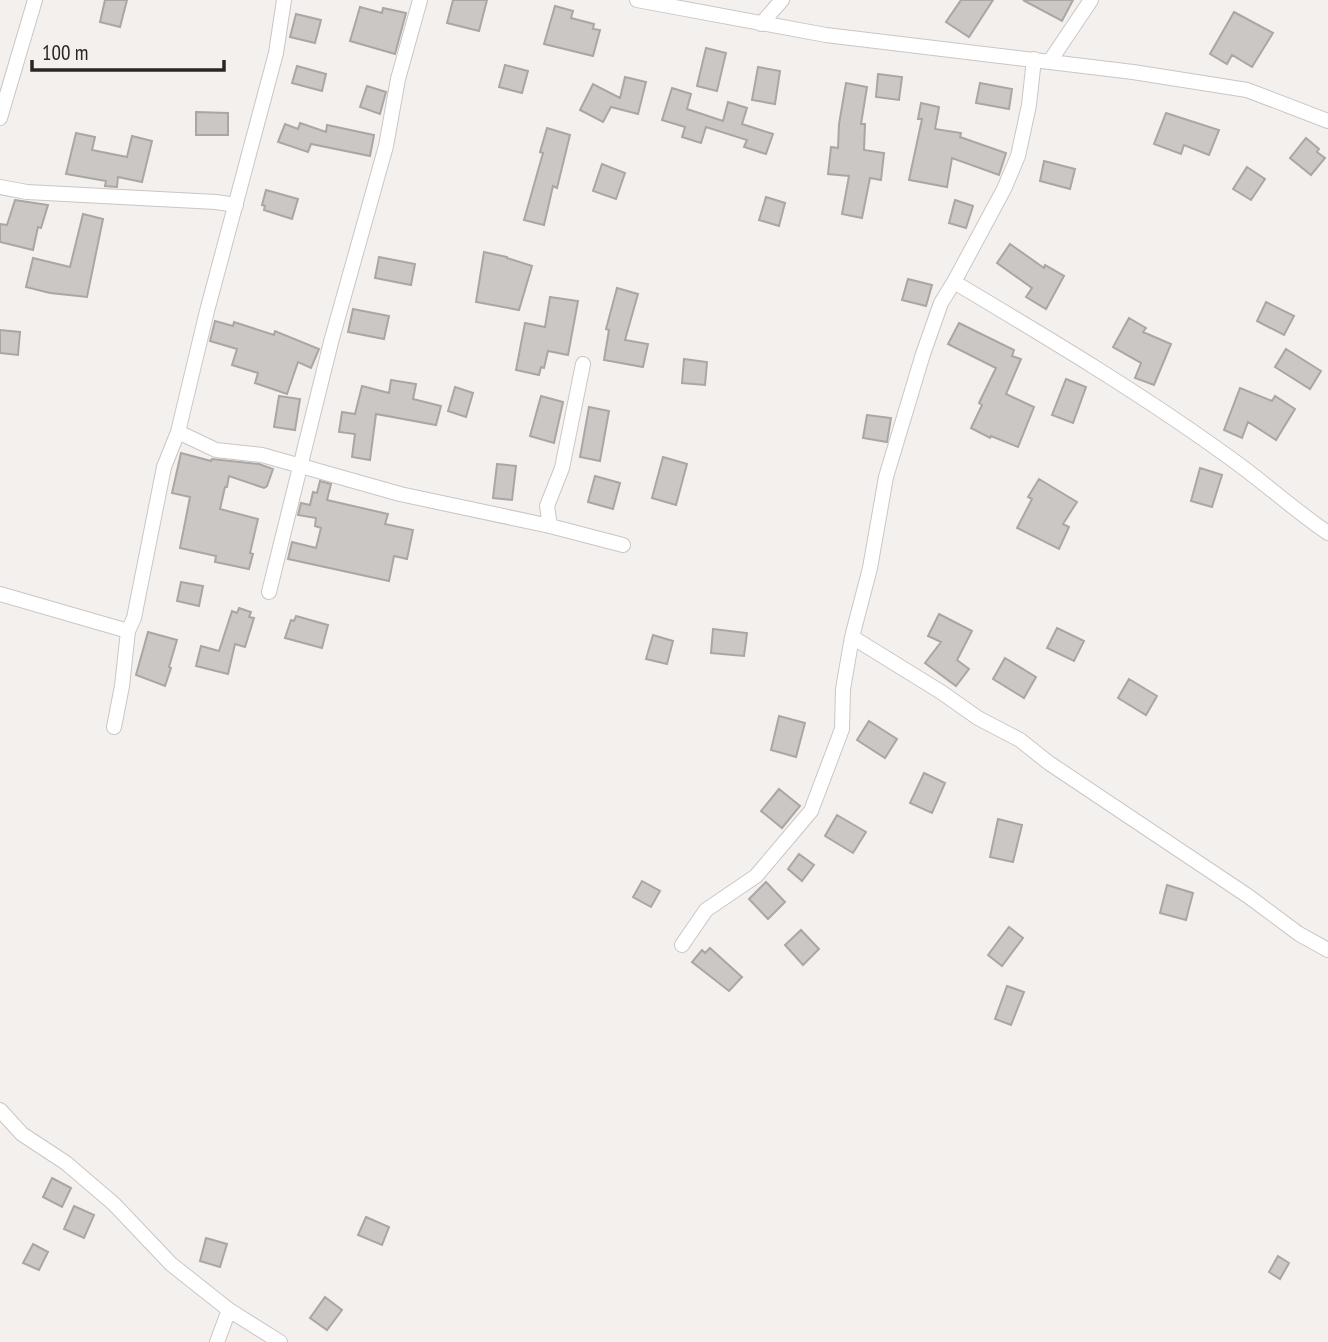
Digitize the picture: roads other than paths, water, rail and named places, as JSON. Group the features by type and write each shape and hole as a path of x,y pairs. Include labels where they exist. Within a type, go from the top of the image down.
{"street":[{"path":"0,118 36,0"},
{"path":"114,727 128,631 134,618 164,467 178,432 275,53 284,0"},
{"path":"269,593 331,342 386,146 398,79 420,0"},
{"path":"637,0 826,35 1050,61 1247,90 1328,121"},
{"path":"761,24 782,0"},
{"path":"1050,61 1091,0"},
{"path":"682,945 706,910 756,876 811,811 842,729 843,689 852,637 870,568 886,477 941,303 1004,189 1018,156 1029,105 1034,59"},
{"path":"0,187 27,192 236,205"},
{"path":"954,282 1067,349 1165,414 1232,459 1297,512 1328,533"},
{"path":"550,526 547,506 562,468 583,364"},
{"path":"178,432 216,450 262,455 400,494 550,526 623,545"},
{"path":"0,594 128,631"},
{"path":"852,637 978,718 1020,740 1048,763 1248,896 1300,934 1328,950"},
{"path":"0,1110 22,1134 66,1163 114,1204 171,1264 229,1310 280,1342"},
{"path":"217,1342 229,1310"}]}
